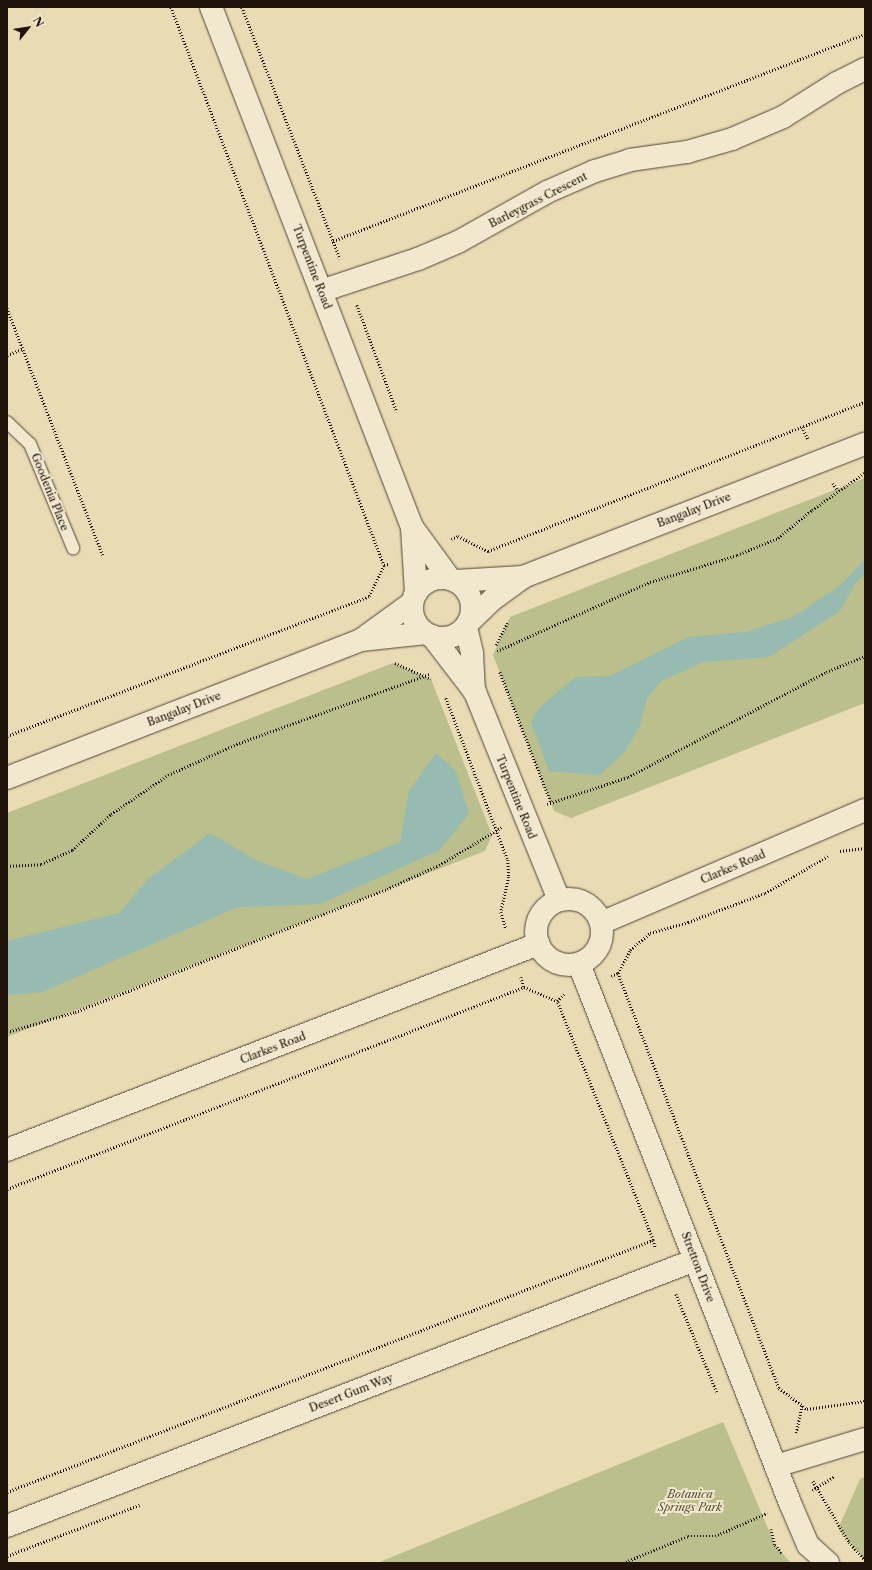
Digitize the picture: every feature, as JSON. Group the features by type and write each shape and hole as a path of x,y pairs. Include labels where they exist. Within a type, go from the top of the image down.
{"street":[{"name":"Turpentine Road","path":"211,7 322,290 412,527 453,580"},
{"name":"Barleygrass Crescent","path":"322,290 418,259 458,242 548,192 595,171 630,160 687,152 732,139 783,117 865,69"},
{"name":"Bangalay Drive","path":"467,625 493,599 523,577 865,444"},
{"name":"Turpentine Road","path":"412,527 414,598"},
{"name":"Bangalay Drive","path":"453,580 523,577"},
{"path":"431,580 453,580 469,594 472,613 467,625 450,637 429,635 415,620 414,598 431,580"},
{"name":"Bangalay Drive","path":"361,640 414,598"},
{"name":"Turpentine Road","path":"467,625 472,654 474,692"},
{"name":"Turpentine Road","path":"429,635 474,692 522,813 559,900"},
{"name":"Bangalay Drive","path":"7,778 361,640 429,635"},
{"name":"Clarkes Road","path":"601,923 865,810"},
{"path":"570,899 589,906 601,923 602,933 596,952 583,974 550,960 538,944 537,923 550,905 559,900 570,899"},
{"name":"Clarkes Road","path":"7,1150 538,944"},
{"name":"Stretton Drive","path":"583,974 790,1503 808,1545 828,1563"},
{"name":"Desert Gum Way","path":"7,1526 695,1260"},
{"path":"776,1466 865,1439"}],"lane":[{"name":"Goodenia Place","path":"7,422 30,444 73,548"}],"path":[{"path":"171,7 384,565"},
{"path":"333,241 865,34"},
{"path":"7,308 103,555"},
{"path":"7,355 23,349"},
{"path":"492,654 650,582 737,555 778,538 812,510 865,473"},
{"path":"7,1032 76,1012 387,889 439,866 522,813 628,777 826,672 865,656"},
{"path":"391,657 393,662 431,679"},
{"path":"498,668 551,802"},
{"path":"7,866 41,864 72,850 111,814 168,775 239,743 436,672"},
{"path":"444,694 508,860 509,877 501,912 524,987"},
{"path":"865,848 836,852 765,893 688,922 650,933 630,950 618,973 779,1388 807,1409 865,1401"},
{"path":"557,1001 583,974 618,973"},
{"path":"7,1188 524,987 557,1001 666,1272 719,1396"},
{"path":"7,1492 653,1240"},
{"path":"802,1405 795,1431 816,1487 849,1542 865,1560"},
{"path":"624,1563 688,1536 715,1536 790,1503 837,1474"},
{"path":"764,1505 769,1519"},
{"path":"770,1526 775,1545 787,1558"}],"green space":[{"path":"865,478 865,703 571,818 554,811 493,655 510,617"},
{"path":"393,663 431,679 492,835 485,851 7,1037 7,813"},
{"name":"Botanica Springs Park","path":"723,1422 775,1545 791,1563 377,1563"},
{"path":"865,1477 865,1560 838,1529 860,1479"}],"water":[{"path":"865,559 865,574 856,582 840,611 769,657 704,662 661,681 647,699 640,726 624,753 600,775 549,771 531,722 541,706 576,677 610,676 688,637 745,632 793,617 842,584"},
{"path":"436,753 456,771 469,813 440,850 320,904 238,907 42,992 7,995 7,941 119,913 148,879 210,833 256,860 307,879 400,842 409,791"}]}
